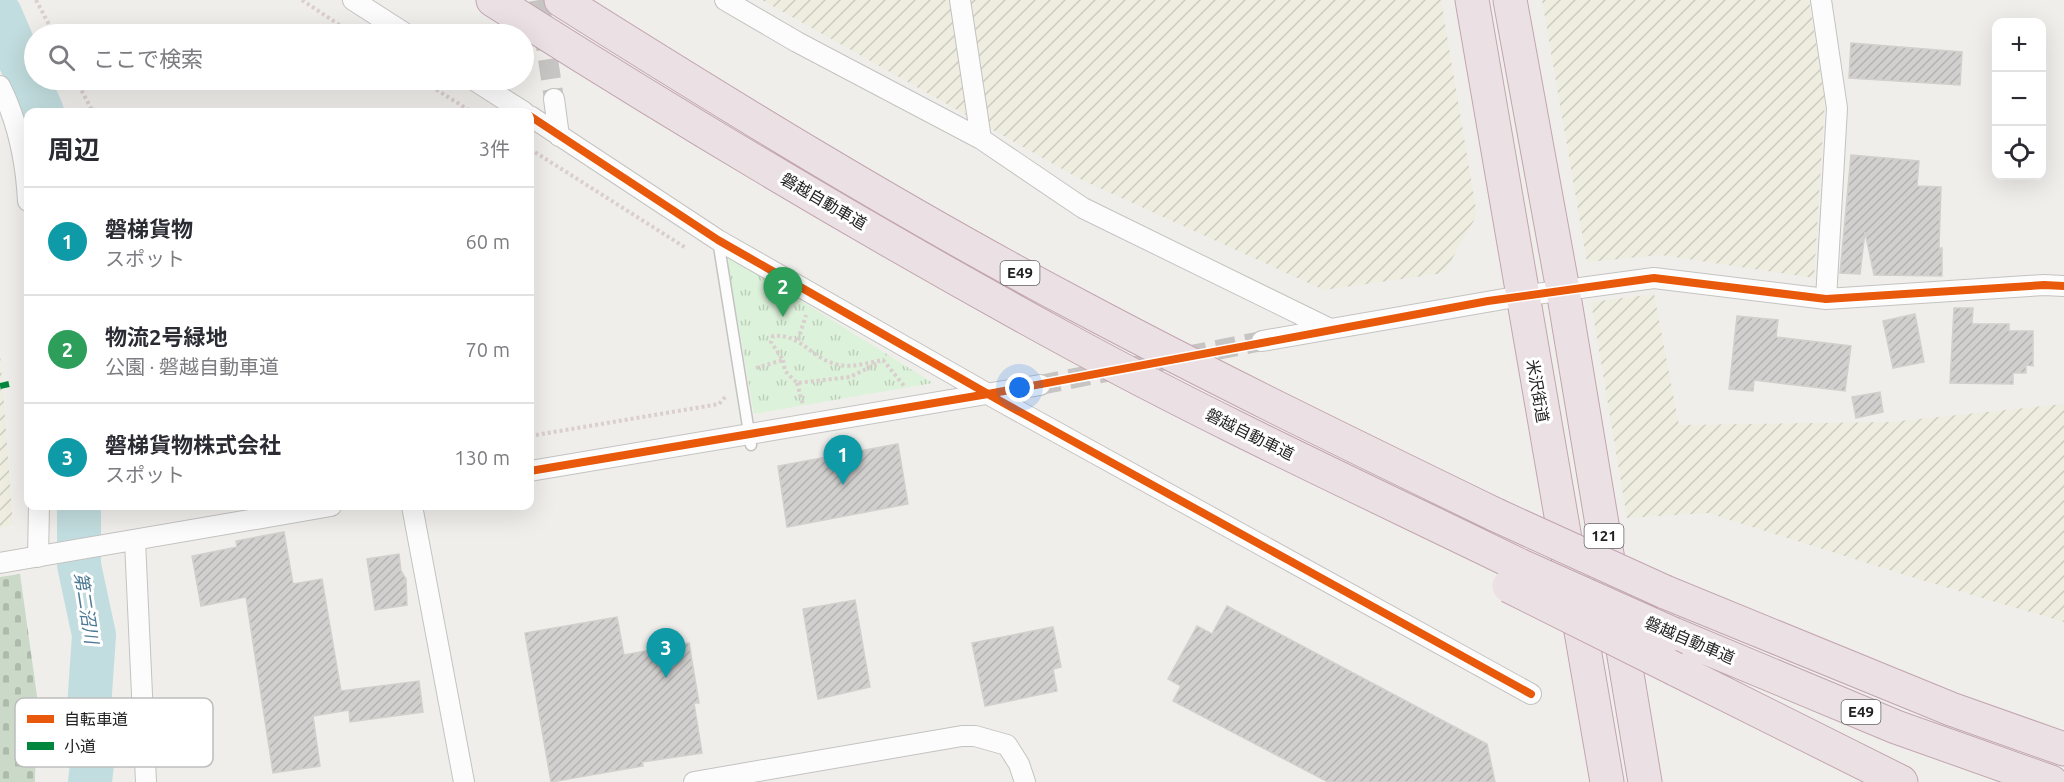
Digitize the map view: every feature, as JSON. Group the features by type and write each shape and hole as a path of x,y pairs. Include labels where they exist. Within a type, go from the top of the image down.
{"highway":[{"name":"磐越自動車道","path":"492,0 531,24"},
{"name":"E49","path":"561,0 750,118 1076,305 1228,384 1496,515 1665,592 1951,709 2064,749"},
{"name":"米沢街道","path":"1472,0 1521,296 1607,782"},
{"name":"121","path":"1510,0 1563,291 1645,782"},
{"name":"磐越自動車道","path":"534,26 733,149 1066,339 1514,575 1673,634 1896,727 2051,782"},
{"path":"1514,575 1675,669 1901,782"},
{"path":"1951,709 2064,739"}],"street":[{"path":"353,0 390,24"},
{"path":"725,0 797,42 981,139 1083,208 1330,329"},
{"path":"960,0 981,139"},
{"path":"1821,0 1837,108 1826,299"},
{"path":"0,86 12,110 20,141 24,171"},
{"path":"490,90 518,108"},
{"path":"554,99 559,136"},
{"path":"534,119 718,240 988,394 1531,694"},
{"path":"1262,341 1521,296 1654,278 1826,299 2044,285 2064,286"},
{"path":"534,470 750,440 1040,385"},
{"path":"39,510 45,556"},
{"path":"0,563 309,510"},
{"path":"413,510 464,782"},
{"path":"135,541 142,698"},
{"path":"1593,782 1586,745 1590,724 1596,715"},
{"path":"694,782 962,736 975,736 1007,745 1019,764 1025,782"},
{"path":"145,767 146,782"}],"lane":[{"path":"718,240 750,440"}],"path":[{"path":"36,0 49,24"},
{"path":"302,0 338,24"},
{"path":"81,90 91,108"},
{"path":"437,90 466,108"},
{"path":"534,152 688,249"},
{"path":"806,312 815,317"},
{"path":"804,410 797,383 786,371 783,360 771,342 773,336 784,334 798,340 816,357 842,366 883,360"},
{"path":"875,355 883,360 909,393"},
{"path":"739,373 783,360"},
{"path":"797,383 850,377 867,371 883,360"},
{"path":"534,435 719,404 729,393"}],"shaded area":[{"path":"762,0 1441,0 1477,215 1444,273 1324,290 1082,180"},
{"path":"1542,0 1809,0 1825,99 1814,278 1661,255 1587,262"},
{"path":"1654,294 1679,425 1890,422 2064,404 2064,622 1708,513 1627,518 1591,302"},
{"path":"0,352 13,525 0,528"}],"green space":[{"path":"726,254 933,383 754,414"},
{"path":"20,574 37,698 15,698 15,767 35,767 35,782 0,782 0,577"}],"building":[{"path":"1851,43 1962,52 1960,85 1849,78"},
{"path":"1851,155 1919,161 1917,186 1941,187 1939,248 1942,248 1942,276 1874,275 1865,232 1860,274 1840,273"},
{"path":"1954,308 1973,308 1972,324 2009,324 2009,331 2033,331 2033,366 2026,365 2026,373 2013,373 2013,384 1950,383"},
{"path":"1915,314 1924,362 1893,368 1883,321"},
{"path":"1737,316 1778,320 1776,337 1851,346 1845,391 1754,380 1753,391 1729,389"},
{"path":"1880,392 1883,412 1856,418 1852,397"},
{"path":"898,444 908,504 787,527 778,466"},
{"path":"284,532 293,584 322,579 341,691 419,681 423,712 350,722 349,710 313,716 320,766 273,773 246,597 201,606 192,556 237,547 236,541"},
{"path":"399,554 401,571 406,579 407,605 375,610 367,559"},
{"path":"855,600 870,687 818,699 803,609"},
{"path":"1227,606 1487,744 1495,782 1328,782 1173,701 1181,686 1168,679 1197,626 1212,634"},
{"path":"617,617 624,655 689,643 699,703 694,703 702,753 642,762 643,766 551,782 525,633"},
{"path":"1053,627 1061,667 1053,669 1057,691 985,706 972,643"}],"waterway":[{"name":"第二沼川","path":"0,14 24,70"},
{"name":"第二沼川","path":"33,90 40,108"},
{"name":"第二沼川","path":"79,510 79,565 94,635 90,698"},
{"name":"第二沼川","path":"90,782 92,767"}],"tunnel":[{"path":"539,0 554,99"},
{"path":"1040,385 1262,341"}],"marked path":[{"path":"0,386 9,384"}],"cycle path":[{"path":"534,119 718,240 1002,402 1531,694"},
{"path":"534,470 988,394 1488,301 1654,278 1826,299 2044,285 2064,286"}],"place":[{"name":"物流2号緑地","path":"783,317"},
{"name":"磐梯貨物","path":"843,485"},
{"name":"磐梯貨物株式会社","path":"666,678"}]}
